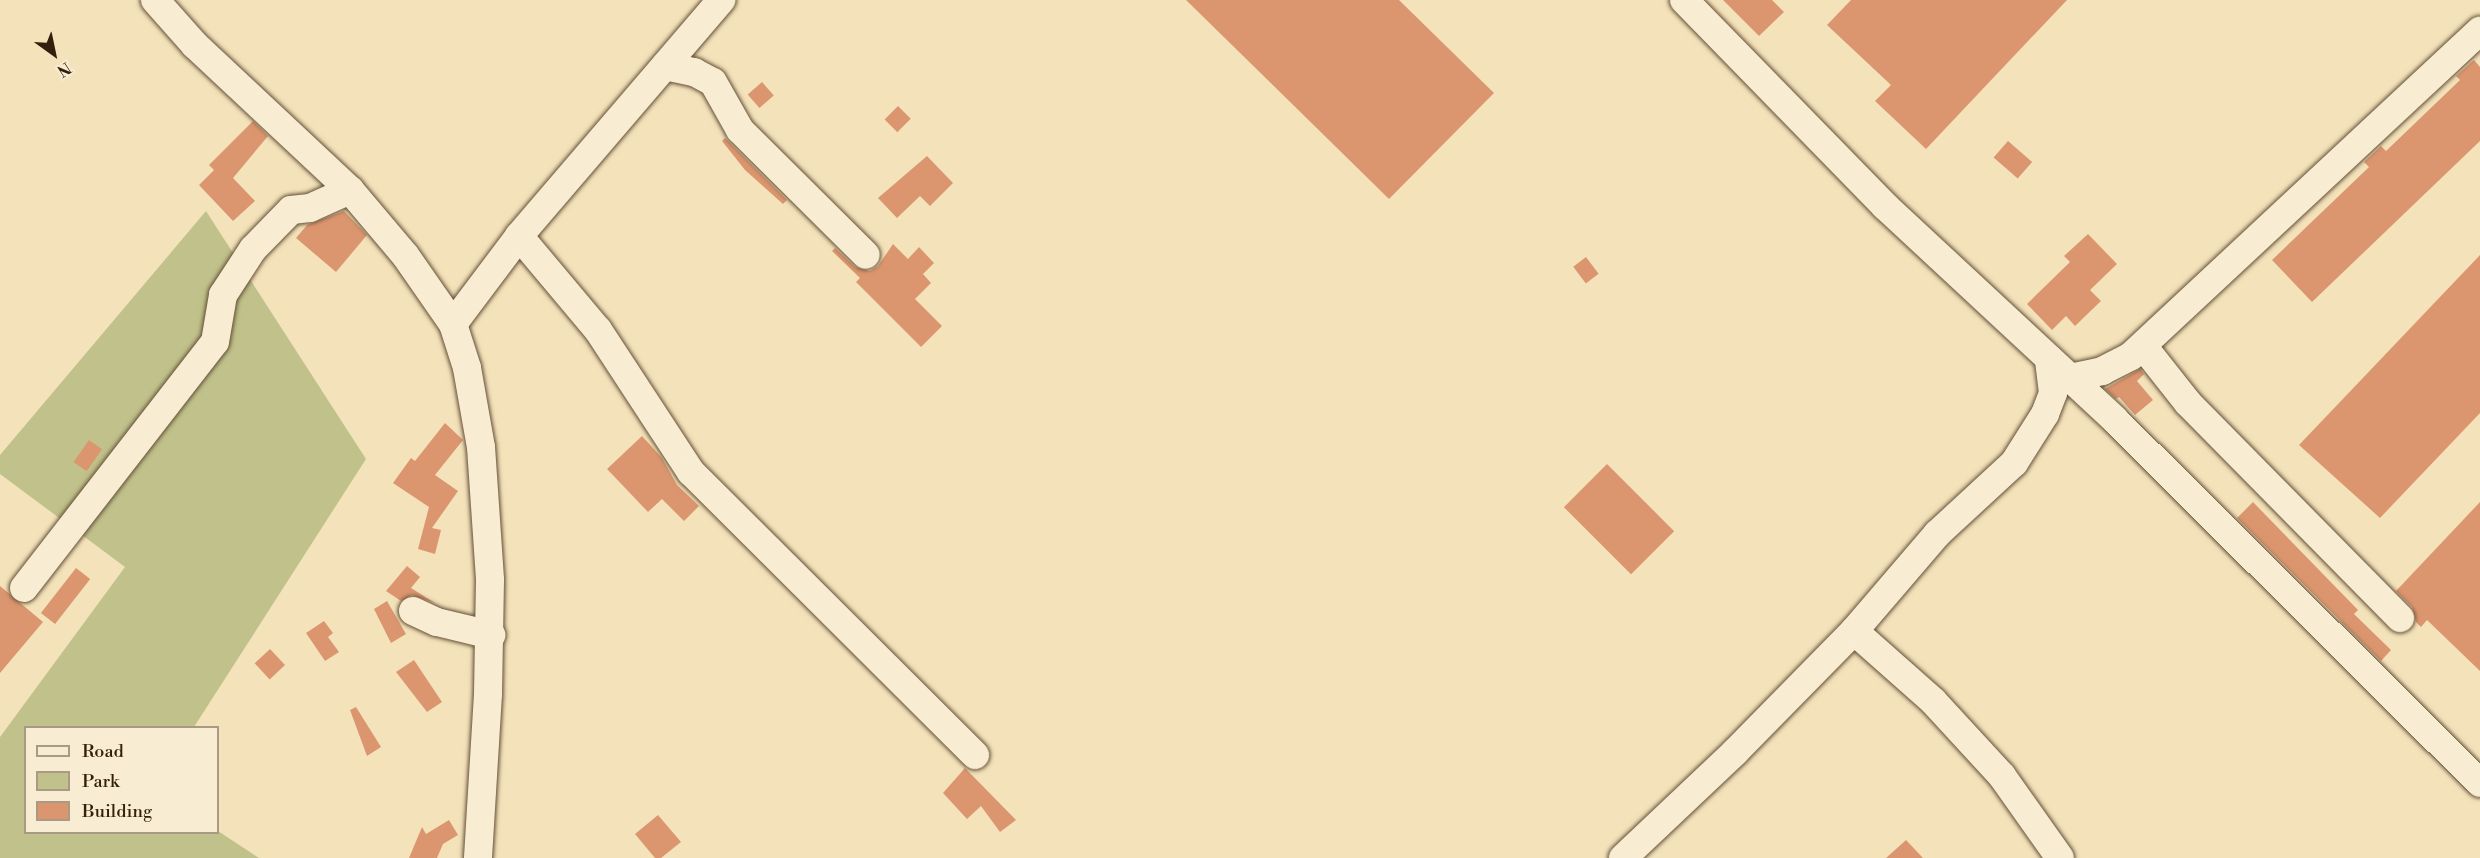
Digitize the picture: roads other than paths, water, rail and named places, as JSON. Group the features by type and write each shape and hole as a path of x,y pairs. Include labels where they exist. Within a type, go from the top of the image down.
{"street":[{"path":"155,0 195,45 350,190 405,255 453,324 466,368 481,447 491,635 478,858"},
{"path":"453,324 466,302 519,236 721,0"},
{"path":"1684,0 1885,206 2070,378 2480,783"},
{"path":"2070,378 2102,370 2143,346 2480,31"},
{"path":"665,66 694,72 713,82 740,130 866,255"},
{"path":"24,588 215,342 223,296 253,249 291,210 310,208 350,190"},
{"path":"519,236 598,330 691,472 975,755"},
{"path":"2143,346 2188,403 2400,618"},
{"path":"1623,858 1735,752 1854,631 1937,534 2014,463 2045,414 2053,393 2049,358"},
{"path":"413,611 437,622 491,635"},
{"path":"1854,631 1933,701 2002,776 2060,858"}]}
